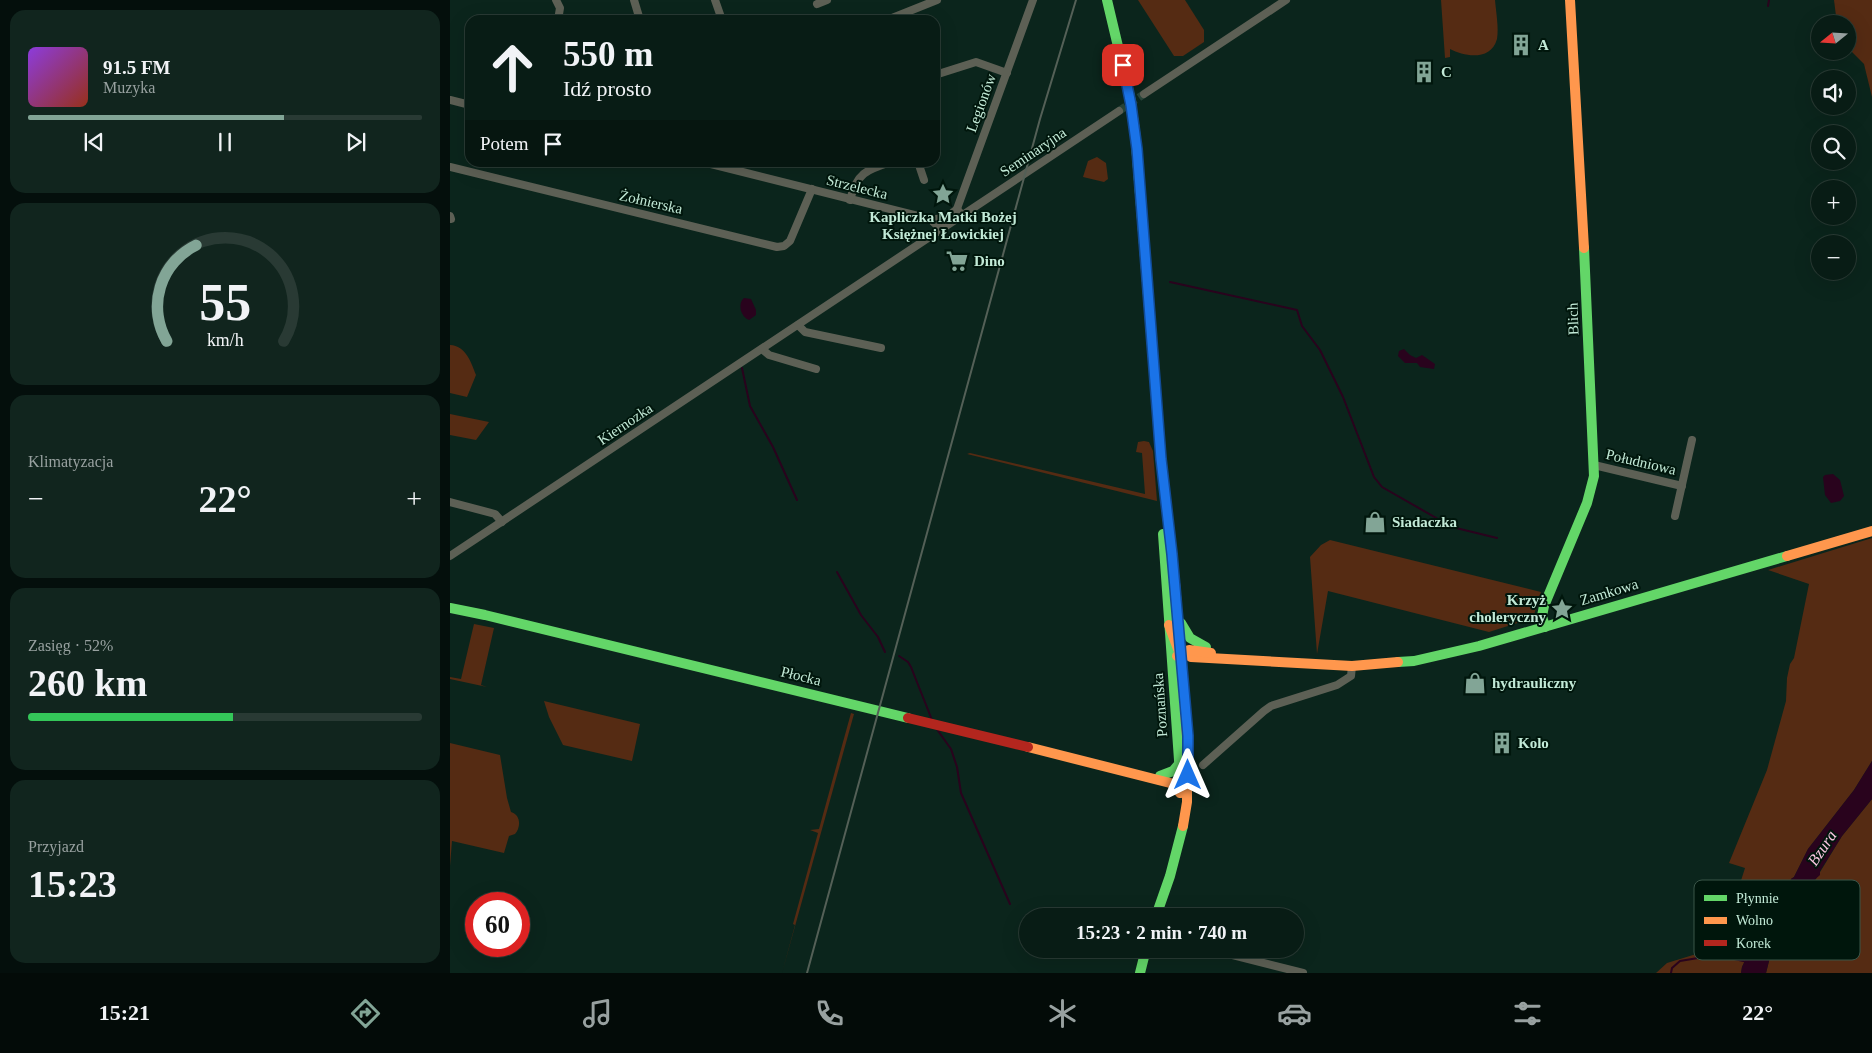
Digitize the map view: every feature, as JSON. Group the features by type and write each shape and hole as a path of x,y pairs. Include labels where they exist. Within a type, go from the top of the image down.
{"main road":[{"name":"Poznańska","path":"1106,0 1131,105 1162,471 1164,474 1172,547 1188,736 1181,780 1177,828 1158,908"},
{"name":"Blich","path":"1545,627 1542,616 1544,606 1587,503 1594,465 1585,250 1570,0"},
{"name":"Poznańska","path":"1160,900 1170,876 1187,802 1179,764 1162,525 1160,475 1162,471"},
{"name":"Zamkowa","path":"1180,652 1191,657 1220,656 1312,665 1352,666 1384,664 1440,656 1872,531"},
{"name":"Płocka","path":"450,608 485,614 1145,776 1181,780"},
{"name":"Zamkowa","path":"1177,615 1185,633 1193,642 1220,656"},
{"name":"Poznańska","path":"1169,625 1174,645 1180,652"},
{"path":"1172,665 1180,652"},
{"name":"Zamkowa","path":"1184,694 1186,675 1191,666 1200,661 1220,656"},
{"path":"1160,776 1172,771 1179,764"},
{"name":"Płocka","path":"1145,776 1173,776 1181,780"},
{"path":"1140,973 1144,958"}],"street":[{"path":"556,0 560,8 559,15"},
{"path":"634,0 638,15"},
{"path":"715,0 720,15"},
{"path":"817,4 826,0"},
{"path":"900,15 937,0"},
{"name":"Legionów","path":"960,212 1033,0"},
{"path":"1144,94 1286,0"},
{"path":"940,73 976,62 1007,72"},
{"path":"450,100 465,104"},
{"name":"Seminaryjna","path":"960,212 1119,111"},
{"name":"Żołnierska","path":"450,167 778,247 784,246 790,241 812,189"},
{"name":"Strzelecka","path":"723,167 932,220"},
{"path":"850,200 854,185 861,175 876,167"},
{"path":"920,167 924,180"},
{"path":"932,220 960,212"},
{"name":"Kiernozka","path":"450,556 941,229 960,212"},
{"path":"932,220 941,229"},
{"path":"798,324 805,332 881,348"},
{"path":"762,349 769,355 816,369"},
{"name":"Południowa","path":"1675,516 1692,440"},
{"name":"Południowa","path":"1594,465 1682,486"},
{"path":"450,502 495,514 502,522"},
{"path":"1203,765 1271,706 1337,684 1351,676 1352,666"},
{"path":"1244,958 1303,973"}],"shaded area":[{"path":"1138,0 1185,0 1204,30 1204,42 1183,56 1174,56"},
{"path":"1441,0 1495,0 1498,35 1494,46 1489,51 1477,55 1463,54 1450,49 1450,57 1445,58"},
{"path":"1834,0 1872,0 1872,97 1864,64 1856,56 1856,15 1836,15"},
{"path":"1097,157 1106,163 1108,179 1104,182 1083,177 1088,161"},
{"path":"450,345 460,348 464,352 470,360 476,375 467,397 450,393"},
{"path":"450,414 489,422 476,440 450,435"},
{"path":"1138,442 1149,442 1153,451 1157,501 967,454 970,453 1145,494 1142,453 1136,452"},
{"path":"1872,538 1872,761 1854,790 1808,849 1791,880 1741,880 1745,868 1729,863 1767,770 1786,701 1787,678 1790,664 1794,658 1809,584 1768,570"},
{"path":"1330,540 1541,592 1533,618 1489,632 1328,591 1317,654 1310,557 1321,545"},
{"path":"474,624 494,628 481,685 487,687 450,679 450,677 461,679"},
{"path":"544,701 640,724 632,761 563,745 549,717"},
{"path":"851,713 854,714 782,973 795,925 793,924 818,833 810,830 819,829"},
{"path":"450,743 500,755 507,798 511,812 517,816 519,825 515,834 509,836 504,853 452,841 450,866"},
{"path":"1872,799 1872,973 1766,973 1769,960 1860,960 1860,880 1815,880 1842,836"},
{"path":"1694,955 1694,960 1745,960 1741,973 1656,973 1667,963"}],"water":[{"path":"744,298 751,299 756,310 756,315 749,320 744,316 740,307"},
{"path":"1404,349 1416,358 1422,355 1435,364 1434,369 1420,367 1417,363 1405,363 1398,356 1399,351"},
{"path":"1833,474 1840,480 1844,496 1840,501 1831,503 1825,495 1823,477"},
{"name":"Bzura","path":"1872,761 1872,799 1842,836 1820,871 1820,875 1814,880 1791,880 1808,849 1854,790"},
{"path":"1745,960 1769,960 1766,973 1741,973"}],"waterway":[{"path":"1768,6 1769,0"},
{"path":"1170,282 1297,310 1302,326 1320,350 1343,397 1374,477 1382,487 1452,527 1497,538"},
{"path":"742,368 750,406 773,447 797,500"},
{"path":"837,572 861,615 878,637 885,652"},
{"path":"899,656 908,662 911,667 932,720"},
{"path":"936,728 951,749 957,767 961,793 1010,904"},
{"path":"1671,973 1672,968 1680,961 1694,959"},
{"path":"1739,960 1748,962"}],"tunnel":[{"path":"1119,111 1144,94"}],"railway":[{"path":"807,973 1040,119 1076,0"}],"traffic: fast":[{"path":"1107,0 1130,97 1135,131 1161,459 1175,583"},
{"path":"1545,627 1542,616 1544,606 1587,503 1594,476 1584,248"},
{"path":"1163,534 1181,788"},
{"path":"1398,662 1414,661 1479,646 1787,556"},
{"path":"450,608 908,718"},
{"path":"1181,623 1190,638 1206,647"},
{"path":"1160,776 1173,771 1179,764"},
{"path":"1159,908 1170,876 1183,826"},
{"path":"1140,973 1144,958"}],"traffic: slow":[{"path":"1570,0 1584,248"},
{"path":"1787,556 1872,531"},
{"path":"1175,583 1187,736 1187,802 1183,826"},
{"path":"1169,625 1178,649 1191,657 1352,666 1398,662"},
{"path":"1177,656 1189,650 1211,653"},
{"path":"1028,747 1174,784 1180,793"}],"traffic: jam":[{"path":"908,718 1028,747"}],"place":[{"name":"A","path":"1521,45"},
{"name":"C","path":"1424,72"},
{"name":"Kapliczka Matki Bożej Księżnej Łowickiej","path":"943,194"},
{"name":"Dino","path":"957,261"},
{"name":"Siadaczka","path":"1375,522"},
{"name":"Krzyż choleryczny","path":"1562,609"},
{"name":"hydrauliczny","path":"1475,683"},
{"name":"Kolo","path":"1502,743"}],"route":[{"path":"1123,65 1137,149 1162,471 1164,474 1172,554 1188,736 1188,775"}]}
